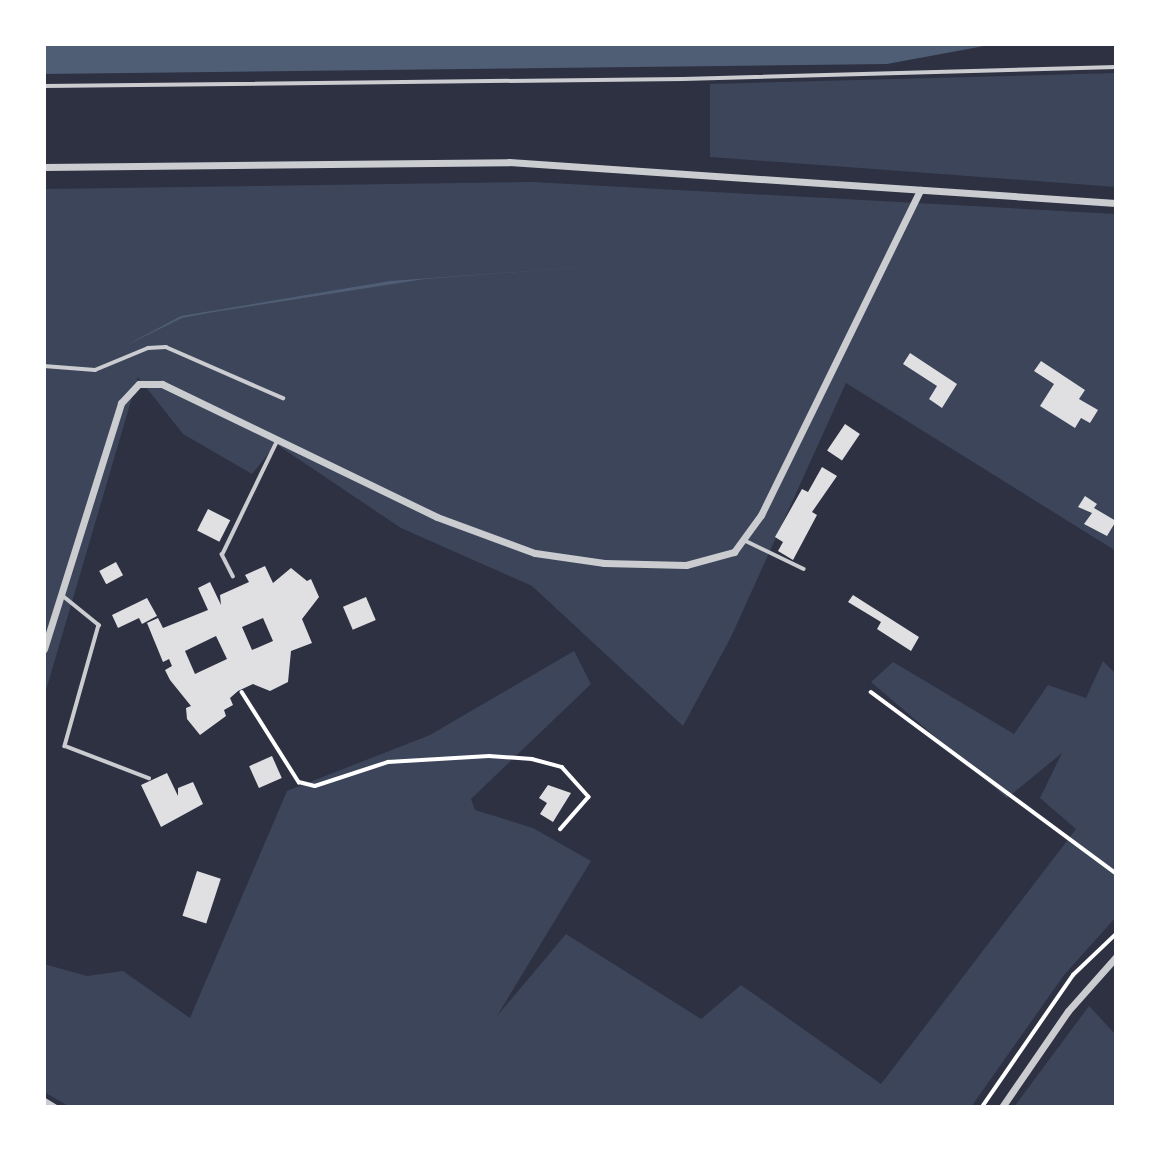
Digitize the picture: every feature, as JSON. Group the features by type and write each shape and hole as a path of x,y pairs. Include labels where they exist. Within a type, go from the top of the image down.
{"street":[{"path":"44,167 509,162 1116,203"},
{"path":"44,649 121,403 139,384 162,384 437,517 535,553 604,563 686,565 720,559 746,541 920,190"},
{"path":"1002,1107 1068,1011 1116,957"},
{"path":"44,1101 54,1107"}],"lane":[{"path":"44,86 683,79 1116,67"},
{"path":"44,366 95,370 148,348 166,347 284,398"},
{"path":"233,577 222,555 277,441"},
{"path":"746,541 804,569"},
{"path":"61,595 99,625 65,746 149,778"}],"path":[{"path":"243,691 299,782 315,786 388,762 489,756 532,759 562,767 589,797 561,829"},
{"path":"871,692 1116,873"},
{"path":"982,1107 1073,975 1116,934"}],"shaded area":[{"path":"44,44 995,44 887,64 44,74"},
{"path":"1116,73 1116,187 710,157 710,84"},
{"path":"533,182 1116,214 1116,551 846,383 731,637 683,726 532,586 401,528 276,444 252,474 183,434 138,377 44,697 44,189"},
{"path":"691,259 425,279 182,318 121,348 181,316 390,281"},
{"path":"574,651 591,684 471,799 475,810 533,828 591,861 497,1016 566,934 701,1019 741,985 881,1084 1076,829 1040,798 1062,753 1007,798 871,682 893,662 1014,734 1048,685 1086,698 1103,661 1116,674 1116,917 1064,975 971,1107 70,1107 44,1092 44,964 87,976 123,971 190,1018 287,791 430,735"},
{"path":"1089,1006 1116,1035 1116,1107 1014,1107"}],"building":[{"path":"910,353 957,384 942,408 929,399 937,386 903,364"},
{"path":"1041,361 1085,390 1079,399 1098,410 1090,423 1081,418 1075,428 1040,406 1054,384 1034,371"},
{"path":"845,424 860,434 842,461 827,451"},
{"path":"822,467 837,476 812,512 817,515 793,560 778,551 783,542 775,537 802,489 808,492"},
{"path":"1085,496 1097,504 1094,508 1116,521 1107,536 1084,524 1092,513 1078,507"},
{"path":"208,509 230,520 219,542 197,530"},
{"path":"116,562 123,575 106,584 99,571"},
{"path":"265,566 273,583 291,568 307,581 311,579 319,597 302,619 312,643 291,651 288,682 270,691 253,684 238,691 230,698 233,705 224,710 226,716 200,735 187,719 186,708 191,706 170,680 165,670 172,666 169,659 163,662 147,623 158,618 163,628 208,610 198,588 210,582 221,605 220,595 249,582 245,575","holes":["263,618 273,641 252,650 242,627","216,636 227,659 195,674 185,651"]},
{"path":"853,595 919,637 911,651 877,629 881,622 848,602"},
{"path":"366,597 376,620 353,630 343,607"},
{"path":"147,598 157,616 142,624 139,618 118,628 112,615"},
{"path":"272,756 282,778 259,788 249,766"},
{"path":"167,773 178,796 178,788 193,782 203,804 161,827 141,785"},
{"path":"548,785 571,793 553,822 540,814 547,803 539,798"},
{"path":"197,871 221,879 206,923 182,916"}]}
